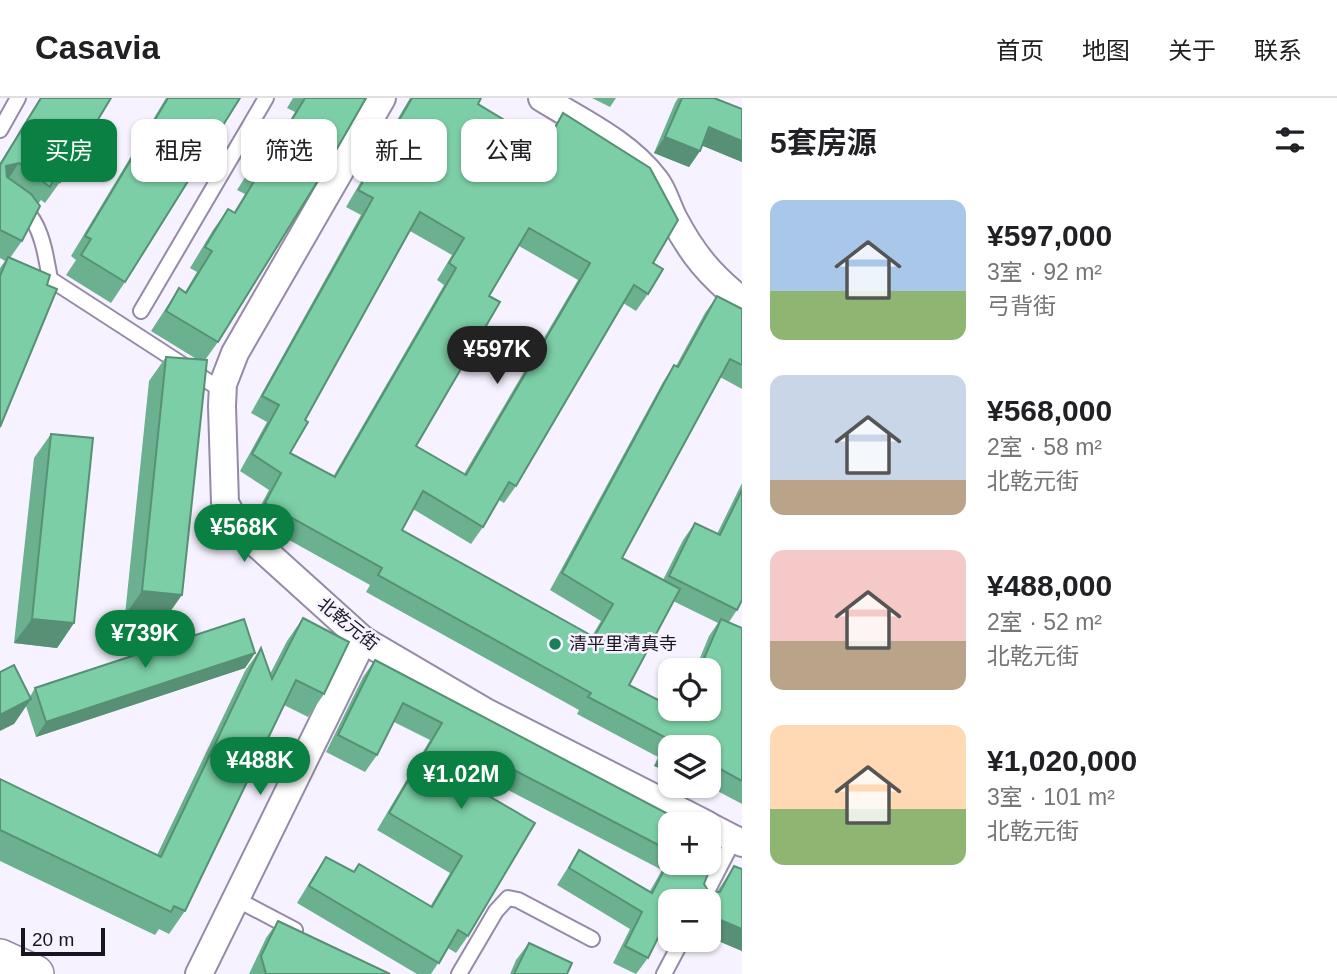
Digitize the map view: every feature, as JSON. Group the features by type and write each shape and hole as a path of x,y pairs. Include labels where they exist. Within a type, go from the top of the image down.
{"street":[{"name":"北乾元街","path":"382,98 235,353 223,391 225,503 237,527 363,640 484,711 682,812"},
{"path":"542,98 614,142 639,162 657,182 674,219 709,274 742,301"},
{"path":"199,974 363,640"},
{"name":"北乾元街","path":"721,832 738,841"}],"lane":[{"path":"0,130 18,98"},
{"path":"141,311 266,98"},
{"path":"0,192 15,199 31,214 41,233 50,279 223,391"},
{"path":"709,889 738,841"},
{"path":"458,974 496,911 508,898 518,900 592,939"},
{"path":"236,899 308,936"},
{"path":"664,974 676,952"}],"building":[{"path":"41,98 111,98 98,119 28,119"},
{"path":"168,98 240,98 227,119 155,119"},
{"path":"305,98 366,98 354,119 351,119 351,124 337,149 337,119 292,119"},
{"path":"412,98 481,98 478,104 503,119 461,119 461,182 557,182 557,124 563,113 650,168 678,220 653,263 663,269 648,294 634,285 516,486 509,482 483,527 423,491 402,530 594,637 613,604 562,573 674,365 678,367 717,296 742,309 742,365 730,359 622,558 680,589 629,685 658,700 658,721 721,721 721,658 704,658 721,619 742,628 742,781 721,770 721,735 660,735 588,697 591,693 378,575 382,568 265,503 281,473 252,454 279,405 262,396 373,198 358,190 363,182 447,182 447,119 400,119","holes":["420,212 464,238 449,263 456,268 335,477 290,453 308,422 305,420","529,228 590,263 466,475 416,446 500,302 489,296"]},
{"path":"682,98 714,98 742,109 742,141 709,127 700,151 665,137"},
{"path":"21,131 21,165 6,166 7,177 31,194 40,206 22,241 0,230 0,165"},
{"path":"131,160 131,182 188,182 125,282 81,255 91,239 85,236"},
{"path":"254,182 317,182 218,342 166,311 179,288 186,293 212,251 205,247 228,209 235,213"},
{"path":"8,257 50,275 47,285 57,289 0,427 0,276"},
{"path":"166,357 207,360 182,595 142,591"},
{"path":"51,434 93,438 74,623 32,619"},
{"path":"742,490 742,600 737,610 669,576 695,523 720,535"},
{"path":"303,618 349,642 324,694 296,680 185,911 174,906 171,912 0,830 0,779 161,857 261,648 272,679"},
{"path":"244,619 255,653 46,722 35,688"},
{"path":"375,660 664,812 658,812 658,845 493,759 477,789 535,823 468,936 458,930 439,963 309,886 326,857 354,872 359,864 432,907 462,856 389,813 442,723 403,703 377,755 338,735"},
{"path":"14,665 31,699 0,715 0,672"},
{"path":"579,850 652,893 662,875 708,875 704,884 707,889 658,889 658,938 648,958 625,946 642,912 569,868"},
{"path":"734,866 742,869 742,929 721,920 721,890"},
{"path":"278,921 390,974 266,974 261,956"},
{"path":"529,943 572,963 567,974 514,974"}],"place":[{"name":"清平里清真寺","path":"555,644"}]}
